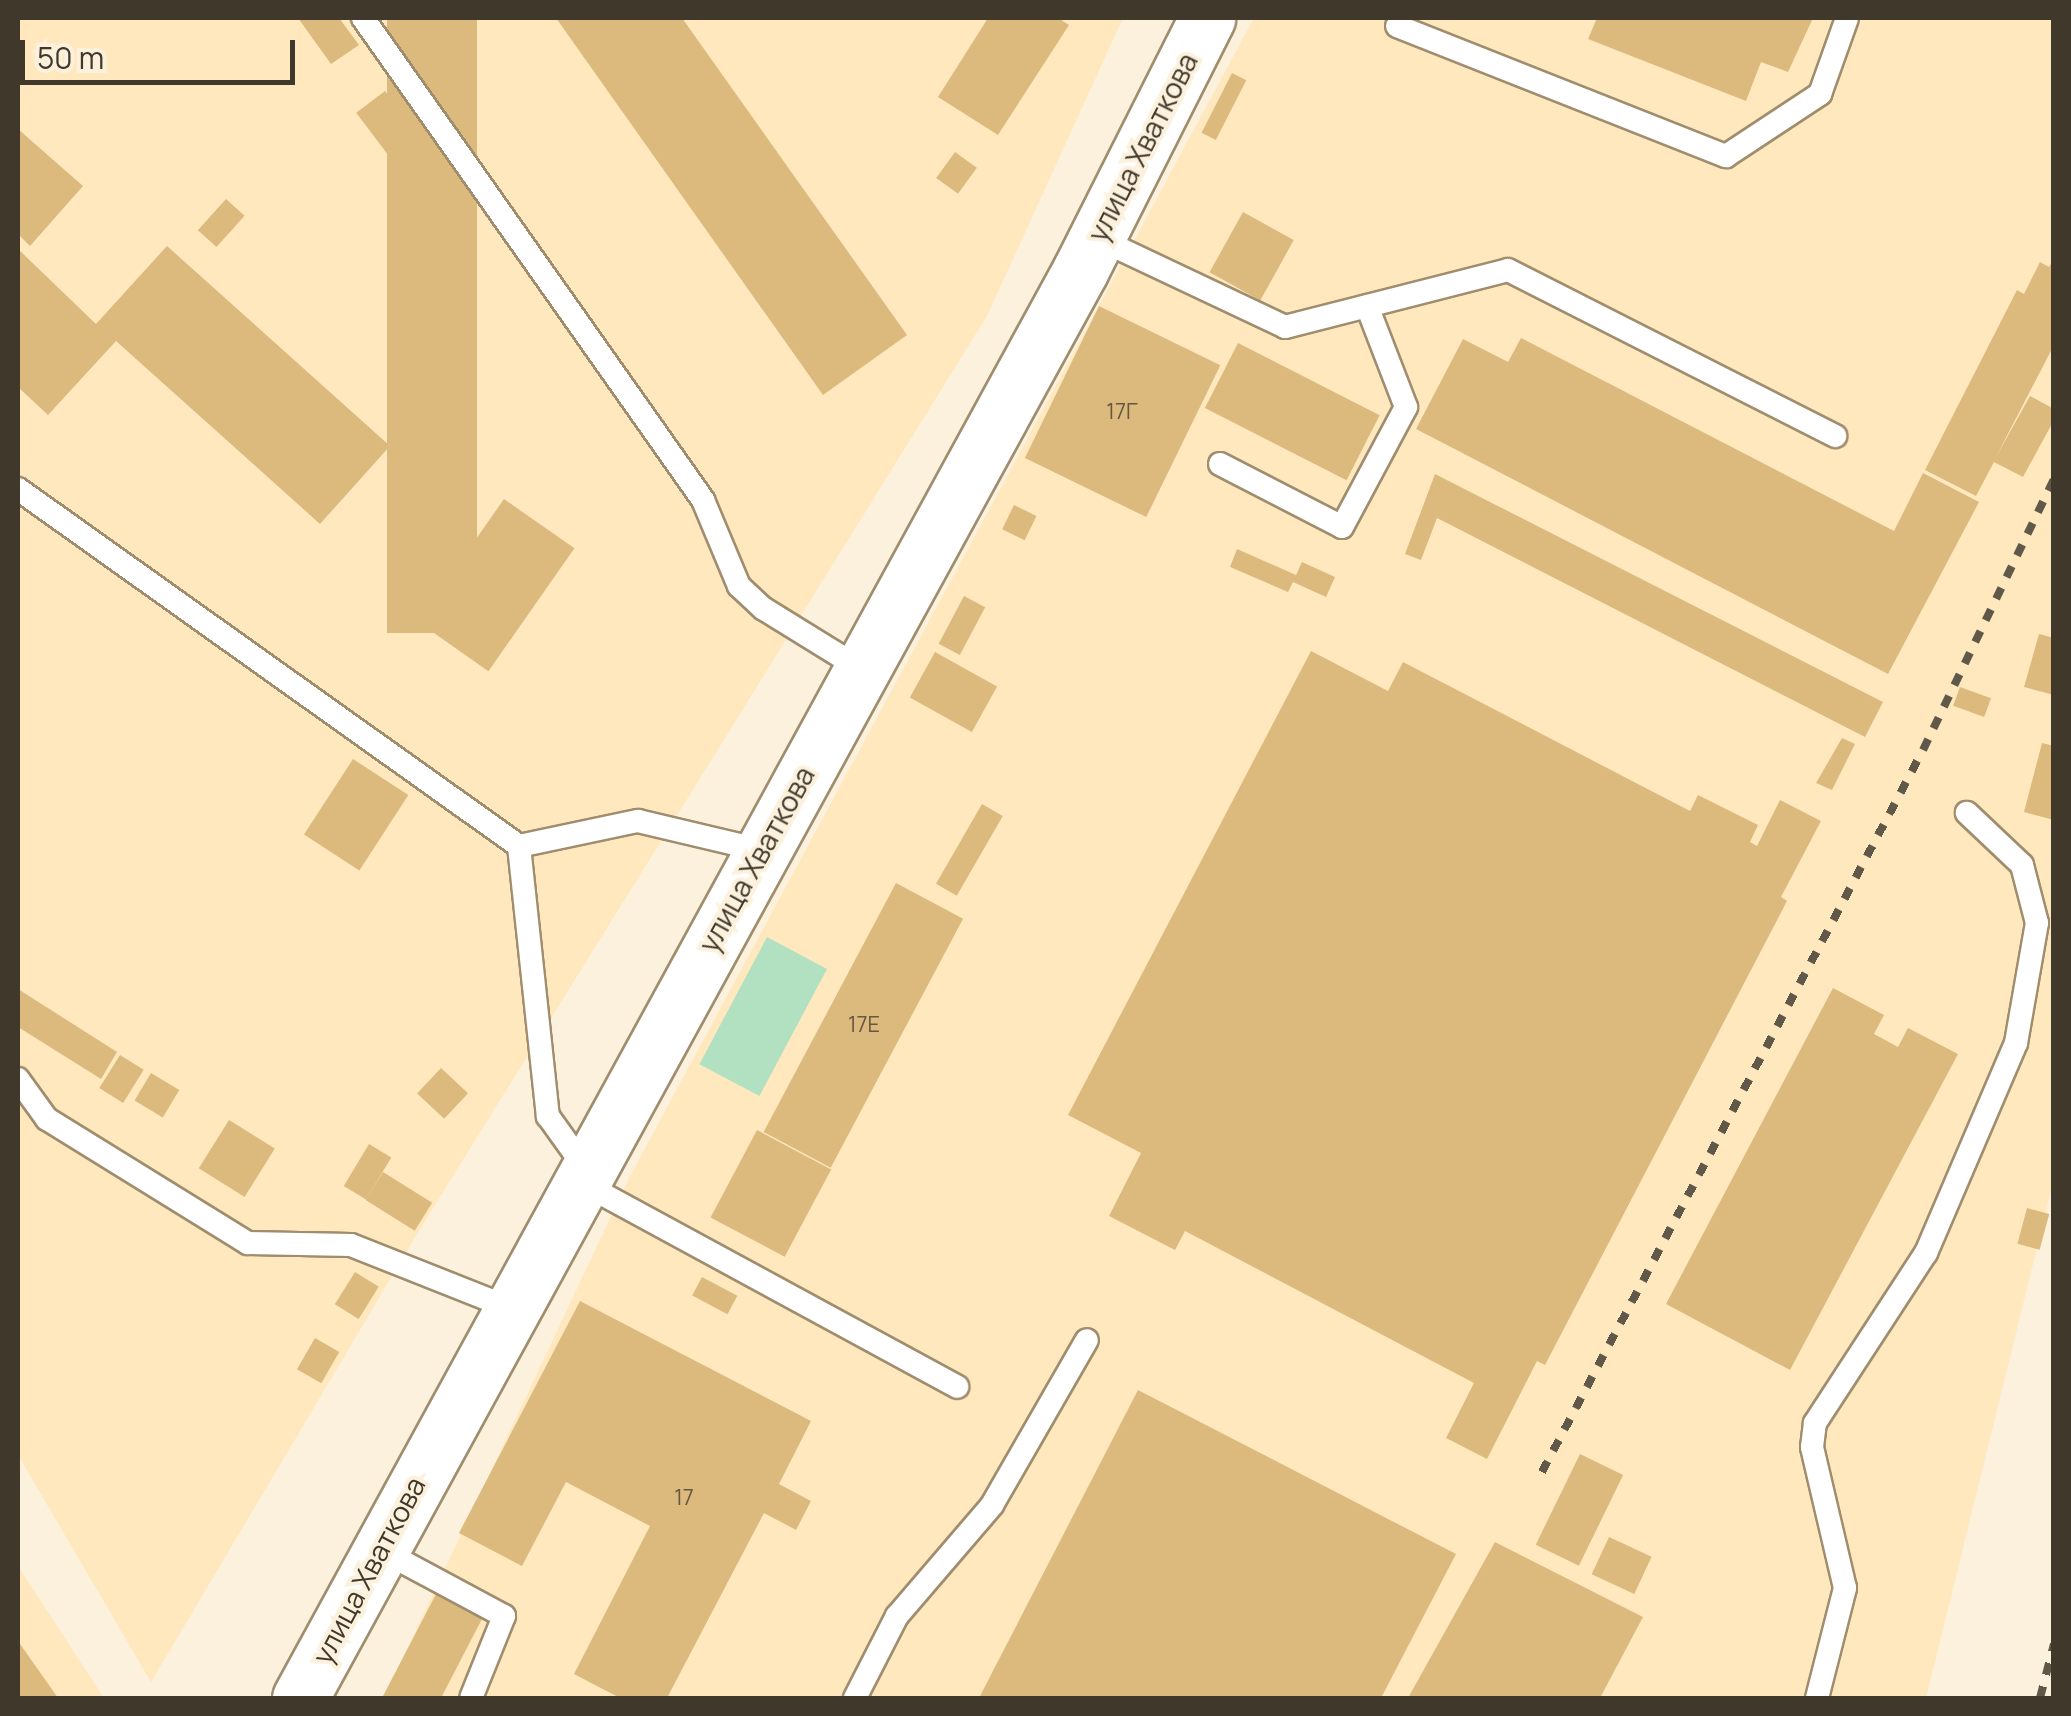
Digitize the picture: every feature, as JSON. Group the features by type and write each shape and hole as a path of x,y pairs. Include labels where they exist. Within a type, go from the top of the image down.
{"street":[{"name":"улица Хваткова","path":"300,1698 1097,238 1207,18"}],"lane":[{"path":"363,18 702,500 739,586 764,609 861,669"},
{"path":"1397,26 1726,156 1820,94 1848,18"},
{"path":"1097,238 1286,326 1508,270 1835,436"},
{"path":"1220,464 1342,526 1406,407 1367,306"},
{"path":"18,489 519,846 638,821 761,850"},
{"path":"1817,1698 1845,1588 1812,1447 1815,1423 1926,1253 2016,1043 2038,923 2022,864 1968,813"},
{"path":"519,846 548,1116 583,1175 957,1387"},
{"path":"18,1080 46,1119 248,1242 351,1245 510,1308"},
{"path":"854,1698 898,1616 992,1505 1087,1340"},
{"path":"378,1549 504,1616 498,1646 472,1698"}],"shaded area":[{"path":"18,18 1123,18 987,316 417,1234 151,1682 18,1455"},
{"path":"1254,18 2053,18 2053,1183 1926,1698 384,1698 630,1176"},
{"path":"18,1566 104,1698 18,1698"}],"green space":[{"path":"767,937 827,969 759,1096 699,1064"}],"building":[{"path":"298,18 339,18 359,45 331,64"},
{"path":"387,18 477,18 477,633 387,633"},
{"path":"556,18 682,18 907,335 823,395"},
{"path":"988,18 1058,18 1069,25 998,135 938,97"},
{"path":"1597,18 1813,18 1788,72 1761,62 1746,101 1588,39"},
{"path":"1232,73 1246,80 1216,140 1202,133"},
{"path":"385,91 446,172 418,194 356,113"},
{"path":"18,129 83,186 30,246 18,234"},
{"path":"955,152 977,168 958,194 936,178"},
{"path":"226,199 245,216 216,247 198,230"},
{"path":"1243,212 1294,240 1260,300 1210,272"},
{"path":"167,246 390,446 320,524 116,341 48,415 18,387 18,249 96,324"},
{"path":"2054,259 2054,345 1996,457 2030,396 2054,409 2054,420 2023,477 1994,462 1976,496 1925,470 2017,290 2024,294 2040,262 2049,267"},
{"path":"1099,306 1220,365 1146,517 1025,458"},
{"path":"1521,338 1894,531 1923,473 1979,502 1888,674 1416,429 1463,339 1508,362"},
{"path":"1238,343 1380,415 1347,480 1205,408"},
{"path":"1435,474 1883,702 1865,737 1437,518 1421,560 1405,554"},
{"path":"504,499 574,548 488,671 418,622"},
{"path":"1014,505 1036,516 1025,540 1002,529"},
{"path":"1237,549 1296,575 1302,562 1335,577 1326,597 1293,582 1288,592 1230,567"},
{"path":"964,596 985,607 960,655 939,644"},
{"path":"2039,634 2054,638 2054,695 2024,687"},
{"path":"1311,651 1388,691 1403,662 1690,811 1698,795 1758,825 1750,842 1757,846 1780,800 1821,821 1781,897 1787,901 1545,1365 1537,1361 1487,1459 1446,1438 1474,1383 1185,1231 1175,1250 1109,1216 1141,1153 1068,1115"},
{"path":"935,652 997,686 972,732 910,697"},
{"path":"1960,687 1991,698 1984,717 1953,706"},
{"path":"1842,738 1855,744 1832,790 1816,783"},
{"path":"2042,743 2054,746 2054,820 2024,812"},
{"path":"353,759 408,795 359,870 304,834"},
{"path":"982,804 1003,816 957,896 936,884"},
{"path":"896,883 963,919 831,1168 764,1132"},
{"path":"1833,988 1884,1015 1874,1034 1898,1047 1908,1028 1958,1054 1790,1370 1666,1304"},
{"path":"18,989 117,1052 101,1079 18,1027"},
{"path":"120,1055 144,1070 123,1103 99,1088"},
{"path":"441,1068 468,1093 444,1119 417,1094"},
{"path":"151,1073 179,1090 163,1117 135,1100"},
{"path":"229,1120 275,1149 245,1197 199,1168"},
{"path":"757,1130 831,1169 785,1257 711,1217"},
{"path":"369,1144 391,1157 366,1199 344,1186"},
{"path":"383,1172 432,1203 415,1231 366,1200"},
{"path":"2027,1208 2049,1214 2040,1250 2017,1244"},
{"path":"355,1272 379,1287 359,1319 335,1304"},
{"path":"702,1277 737,1296 727,1314 692,1296"},
{"path":"580,1301 811,1421 779,1484 811,1501 796,1530 764,1513 667,1698 620,1698 574,1674 650,1526 566,1482 522,1566 459,1533"},
{"path":"315,1338 339,1352 321,1383 297,1369"},
{"path":"1138,1390 1456,1554 1381,1698 979,1698"},
{"path":"1580,1454 1623,1475 1579,1566 1536,1545"},
{"path":"1609,1537 1652,1557 1634,1594 1592,1574"},
{"path":"1495,1542 1643,1617 1600,1698 1408,1698"},
{"path":"436,1594 483,1617 441,1698 382,1698"},
{"path":"18,1641 58,1698 18,1698"}],"railway":[{"path":"1542,1472 1923,750 2054,479"},
{"path":"2040,1698 2054,1644"}]}
